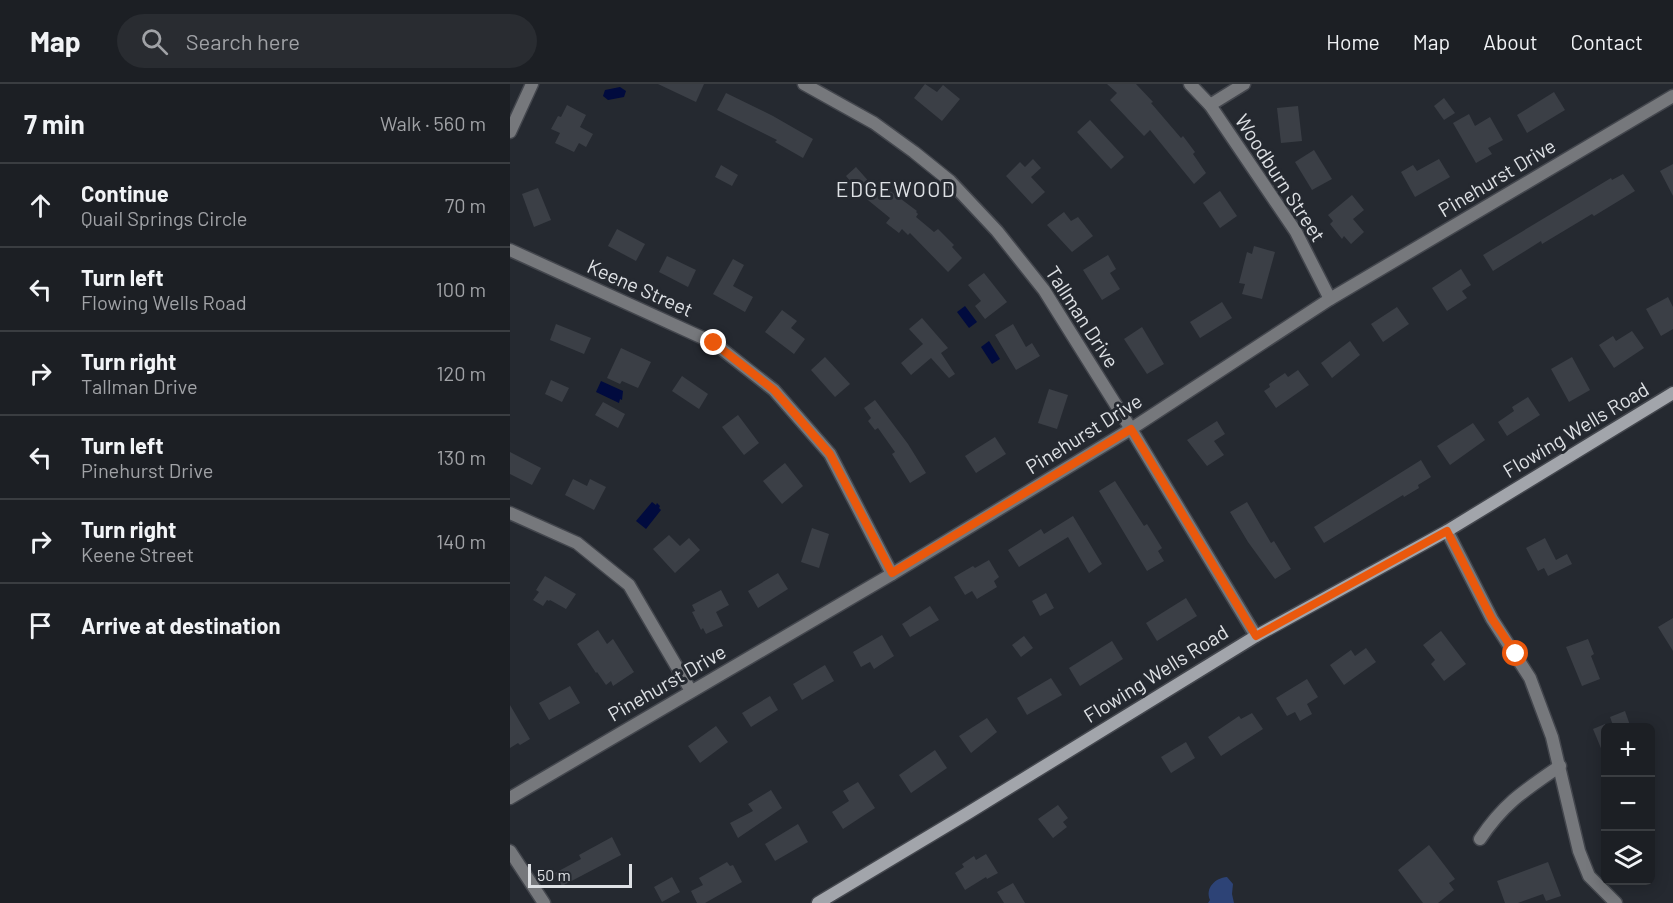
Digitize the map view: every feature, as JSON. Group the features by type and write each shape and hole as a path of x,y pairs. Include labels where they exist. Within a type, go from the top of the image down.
{"main road":[{"name":"Flowing Wells Road","path":"818,903 1256,636 1447,531 1673,393"}],"street":[{"path":"510,132 532,84"},
{"name":"Tallman Drive","path":"804,84 874,123 914,152 950,181 997,231 1044,290 1256,636"},
{"name":"Woodburn Street","path":"1190,84 1210,105 1296,232 1330,299"},
{"path":"1210,105 1244,84"},
{"name":"Pinehurst Drive","path":"510,798 1131,429 1330,299 1673,96"},
{"name":"Keene Street","path":"510,250 714,343 774,390 830,454 892,573"},
{"path":"510,513 577,543 629,585 691,691"},
{"path":"1447,531 1492,619 1530,678 1552,737 1579,851 1589,876 1616,903"},
{"path":"1480,839 1492,820 1515,796 1560,766"},
{"path":"510,851 544,903"}],"shaded area":[{"path":"620,87 626,91 624,97 608,100 603,96 605,90"},
{"path":"965,306 977,322 969,328 957,312"},
{"path":"989,341 1000,359 992,364 981,347"},
{"path":"601,381 623,391 622,400 620,399 619,403 596,392"},
{"path":"652,502 656,505 657,503 661,510 646,529 636,521"},
{"path":"1227,877 1233,884 1234,903 1208,903 1212,884"}],"building":[{"path":"658,84 704,84 696,102"},
{"path":"925,84 937,92 943,85 960,99 942,121 914,98"},
{"path":"1107,84 1136,84 1181,138 1183,136 1206,173 1194,184 1150,130 1144,136 1110,100 1117,93"},
{"path":"1554,92 1565,110 1527,133 1517,115"},
{"path":"726,93 813,139 803,158 775,142 777,140 717,110"},
{"path":"1444,98 1455,113 1444,120 1434,106"},
{"path":"567,105 586,115 580,127 593,134 586,147 579,143 574,152 555,143 560,133 551,129"},
{"path":"1298,106 1302,141 1281,143 1277,108"},
{"path":"1469,114 1475,126 1490,117 1503,140 1488,148 1492,154 1476,163 1453,123"},
{"path":"1090,120 1124,157 1111,169 1077,132"},
{"path":"1314,150 1332,179 1312,190 1295,162"},
{"path":"1033,159 1041,168 1031,177 1045,192 1032,204 1006,176 1020,162 1025,167"},
{"path":"1439,159 1450,177 1415,197 1401,172 1413,165 1417,171"},
{"path":"1673,164 1673,196 1660,171"},
{"path":"721,165 738,175 732,186 715,177"},
{"path":"856,167 879,193 885,187 917,211 916,217 934,232 938,229 954,245 952,247 962,258 948,272 910,233 908,235 902,229 899,233 886,223 890,218 863,196 846,176"},
{"path":"1623,174 1635,191 1542,244 1541,241 1493,271 1483,255 1611,178 1612,180"},
{"path":"538,188 551,220 534,227 522,194"},
{"path":"1220,191 1237,216 1220,228 1203,203"},
{"path":"1352,195 1364,210 1353,219 1364,232 1351,244 1344,236 1342,239 1330,224 1333,221 1328,215"},
{"path":"1064,212 1071,221 1078,217 1093,236 1072,252 1047,225"},
{"path":"617,229 645,244 636,261 608,246"},
{"path":"1254,246 1275,252 1262,299 1242,294 1245,284 1239,283 1247,252 1252,254"},
{"path":"1108,255 1116,269 1110,273 1120,289 1102,300 1083,270"},
{"path":"667,256 696,270 688,287 659,272"},
{"path":"733,259 744,265 733,286 753,297 745,312 713,294"},
{"path":"1461,269 1471,285 1462,291 1467,298 1447,311 1432,288"},
{"path":"984,273 1007,302 985,319 975,306 981,301 968,285"},
{"path":"1668,297 1673,307 1673,329 1661,336 1646,309"},
{"path":"1222,302 1232,318 1200,338 1190,322"},
{"path":"1397,307 1409,324 1383,342 1371,324"},
{"path":"782,310 797,321 791,328 805,339 794,354 765,332"},
{"path":"922,318 948,348 941,353 955,374 949,378 931,358 911,375 901,363 923,344 909,329"},
{"path":"556,324 591,338 584,354 550,340"},
{"path":"1013,324 1026,347 1032,343 1040,356 1016,370 995,335"},
{"path":"1142,327 1164,364 1147,374 1124,339"},
{"path":"1632,331 1644,348 1614,368 1599,345 1613,336 1616,341"},
{"path":"1350,341 1360,355 1332,378 1321,363"},
{"path":"621,348 651,362 638,388 607,378"},
{"path":"825,357 850,384 835,397 811,370"},
{"path":"1572,357 1590,390 1569,402 1551,369"},
{"path":"1298,370 1309,385 1276,408 1264,391 1270,387 1269,384 1285,373 1288,377"},
{"path":"682,376 708,394 699,409 672,391"},
{"path":"551,380 569,388 562,402 545,394"},
{"path":"1049,389 1068,395 1057,429 1038,423"},
{"path":"1528,397 1540,415 1507,436 1498,422 1514,411 1512,407"},
{"path":"875,400 908,444 926,473 910,483 892,454 895,452 878,428 875,430 868,421 871,418 864,408"},
{"path":"603,402 625,414 618,428 595,415"},
{"path":"738,415 759,443 744,455 722,427"},
{"path":"1217,421 1225,434 1214,441 1224,455 1207,466 1187,440"},
{"path":"1473,423 1485,440 1450,465 1437,446"},
{"path":"995,437 1006,454 976,473 965,456"},
{"path":"510,452 541,468 532,485 510,474"},
{"path":"1421,460 1431,477 1418,485 1419,488 1404,497 1403,495 1324,543 1314,527"},
{"path":"785,463 803,486 782,504 763,481"},
{"path":"573,479 587,486 590,479 606,487 594,510 565,495"},
{"path":"1115,481 1144,526 1147,524 1162,548 1158,551 1164,561 1147,571 1099,491"},
{"path":"1247,502 1271,543 1274,541 1291,569 1275,579 1230,512"},
{"path":"1073,516 1102,564 1089,573 1068,537 1019,567 1008,550 1041,529 1044,534"},
{"path":"812,528 829,534 819,568 801,562"},
{"path":"669,535 680,546 689,538 700,550 675,573 653,549"},
{"path":"1545,538 1556,560 1567,554 1572,564 1548,576 1544,568 1538,571 1526,548"},
{"path":"989,560 999,577 994,581 997,587 977,599 972,591 965,595 954,577"},
{"path":"778,573 788,589 758,608 748,591"},
{"path":"545,576 576,594 566,609 550,600 547,600 543,606 533,600"},
{"path":"721,590 729,605 716,612 723,626 706,634 703,628 701,630 692,612 695,611 692,605"},
{"path":"1046,593 1054,608 1040,616 1032,601"},
{"path":"1186,598 1197,616 1157,641 1146,623"},
{"path":"930,606 939,620 910,637 902,624"},
{"path":"1673,618 1673,651 1658,627"},
{"path":"598,630 607,644 613,639 634,672 613,686 611,681 606,685 577,644"},
{"path":"1441,631 1466,664 1444,681 1431,664 1435,660 1423,645"},
{"path":"882,635 894,656 874,669 870,662 861,667 853,652"},
{"path":"1024,636 1033,648 1021,657 1012,645"},
{"path":"1588,639 1594,654 1591,656 1600,679 1582,686 1566,647"},
{"path":"1112,641 1123,659 1080,686 1069,668"},
{"path":"1366,648 1376,662 1344,685 1330,665 1351,650 1355,656"},
{"path":"825,665 834,681 802,700 793,684"},
{"path":"1051,678 1062,695 1027,715 1017,698"},
{"path":"1307,679 1318,697 1307,704 1312,714 1300,721 1295,712 1287,716 1276,698"},
{"path":"570,686 580,703 549,720 539,703"},
{"path":"770,696 778,710 751,727 742,713"},
{"path":"510,705 530,739 510,748"},
{"path":"1625,711 1629,723 1612,723 1610,717"},
{"path":"1252,713 1263,729 1221,756 1208,737 1239,716 1241,719"},
{"path":"987,718 997,732 971,753 959,736"},
{"path":"716,726 728,742 700,763 688,746"},
{"path":"1601,726 1601,748 1593,729"},
{"path":"1186,742 1195,758 1171,773 1161,757"},
{"path":"935,750 947,768 911,793 899,775"},
{"path":"858,782 875,808 843,829 832,812 849,801 843,791"},
{"path":"771,790 782,808 738,838 730,823 753,811 748,804"},
{"path":"1058,805 1068,818 1063,822 1067,827 1053,838 1038,819"},
{"path":"798,824 808,842 775,861 765,844"},
{"path":"612,837 621,855 562,886 555,873 581,859 579,855"},
{"path":"1429,845 1455,879 1449,883 1454,890 1438,903 1423,903 1398,870"},
{"path":"986,854 998,873 987,879 986,877 965,890 955,873 964,867 962,864 974,856 976,860"},
{"path":"727,862 730,866 733,865 742,882 705,903 697,903 691,891 703,885 699,878"},
{"path":"1548,862 1561,896 1546,901 1543,894 1518,903 1505,903 1497,881"},
{"path":"672,877 680,892 662,902 654,887"},
{"path":"1013,883 1025,903 1004,903 997,892"}],"district":[{"name":"EDGEWOOD","path":"896,190"}],"route":[{"path":"714,343 774,390 830,454 892,573 1131,429 1256,636 1447,531 1492,619 1516,654"}]}
